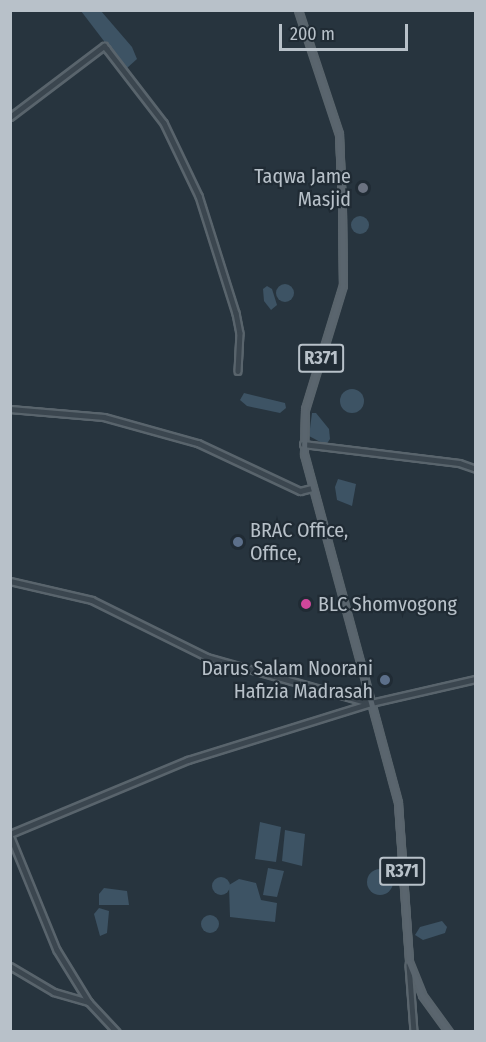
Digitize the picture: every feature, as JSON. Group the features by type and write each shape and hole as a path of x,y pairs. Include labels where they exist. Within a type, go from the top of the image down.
{"main road":[{"name":"R371","path":"298,10 339,134 343,285 306,403 303,444 312,488 398,804 410,962 422,995 449,1032"}],"street":[{"path":"10,117 100,49 107,49 164,123 200,196 236,313 240,333 238,371"},
{"path":"10,409 104,417 198,443 300,491 312,488"},
{"path":"303,444 459,463 476,469"},
{"path":"10,581 92,600 207,657 371,703"},
{"path":"117,1032 89,1002 57,950 10,834 188,760 371,703 476,679"},
{"path":"410,962 414,1032"},
{"path":"10,966 54,992 89,1002"}],"water":[{"path":"81,11 101,11 132,47 137,59 127,68 123,66"},
{"path":"356,216 364,216 369,221 367,232 356,234 351,229 351,221"},
{"path":"285,284 291,287 294,293 291,299 285,302 279,299 276,293 279,287"},
{"path":"267,286 272,289 277,305 271,310 264,301 263,289"},
{"path":"352,389 357,390 363,396 363,406 357,412 352,413 347,412 341,406 340,401 341,396 347,390"},
{"path":"244,393 285,403 286,408 280,413 247,406 240,400"},
{"path":"312,413 316,413 329,429 330,439 326,445 309,436"},
{"path":"338,479 356,484 352,506 337,500 335,487"},
{"path":"260,822 281,827 276,862 255,859"},
{"path":"285,830 305,834 302,866 282,861"},
{"path":"268,868 284,871 277,897 263,895"},
{"path":"380,869 389,873 393,882 389,891 380,895 371,891 367,882 371,873"},
{"path":"217,877 225,877 230,882 228,893 217,895 212,890 212,882"},
{"path":"239,879 256,883 261,900 277,903 275,922 230,917 229,885"},
{"path":"104,888 127,891 129,905 99,905 99,894"},
{"path":"99,908 109,911 107,933 100,936 94,914"},
{"path":"210,915 216,918 219,924 216,930 210,933 204,930 201,924 204,918"},
{"path":"442,921 447,927 445,933 423,940 415,935 420,927"}],"place":[{"name":"Taqwa Jame Masjid","path":"363,188"},
{"name":"BRAC Office, Office,","path":"238,542"},
{"name":"BLC Shomvogong","path":"306,604"},
{"name":"Darus Salam Noorani Hafizia Madrasah","path":"385,680"}]}
